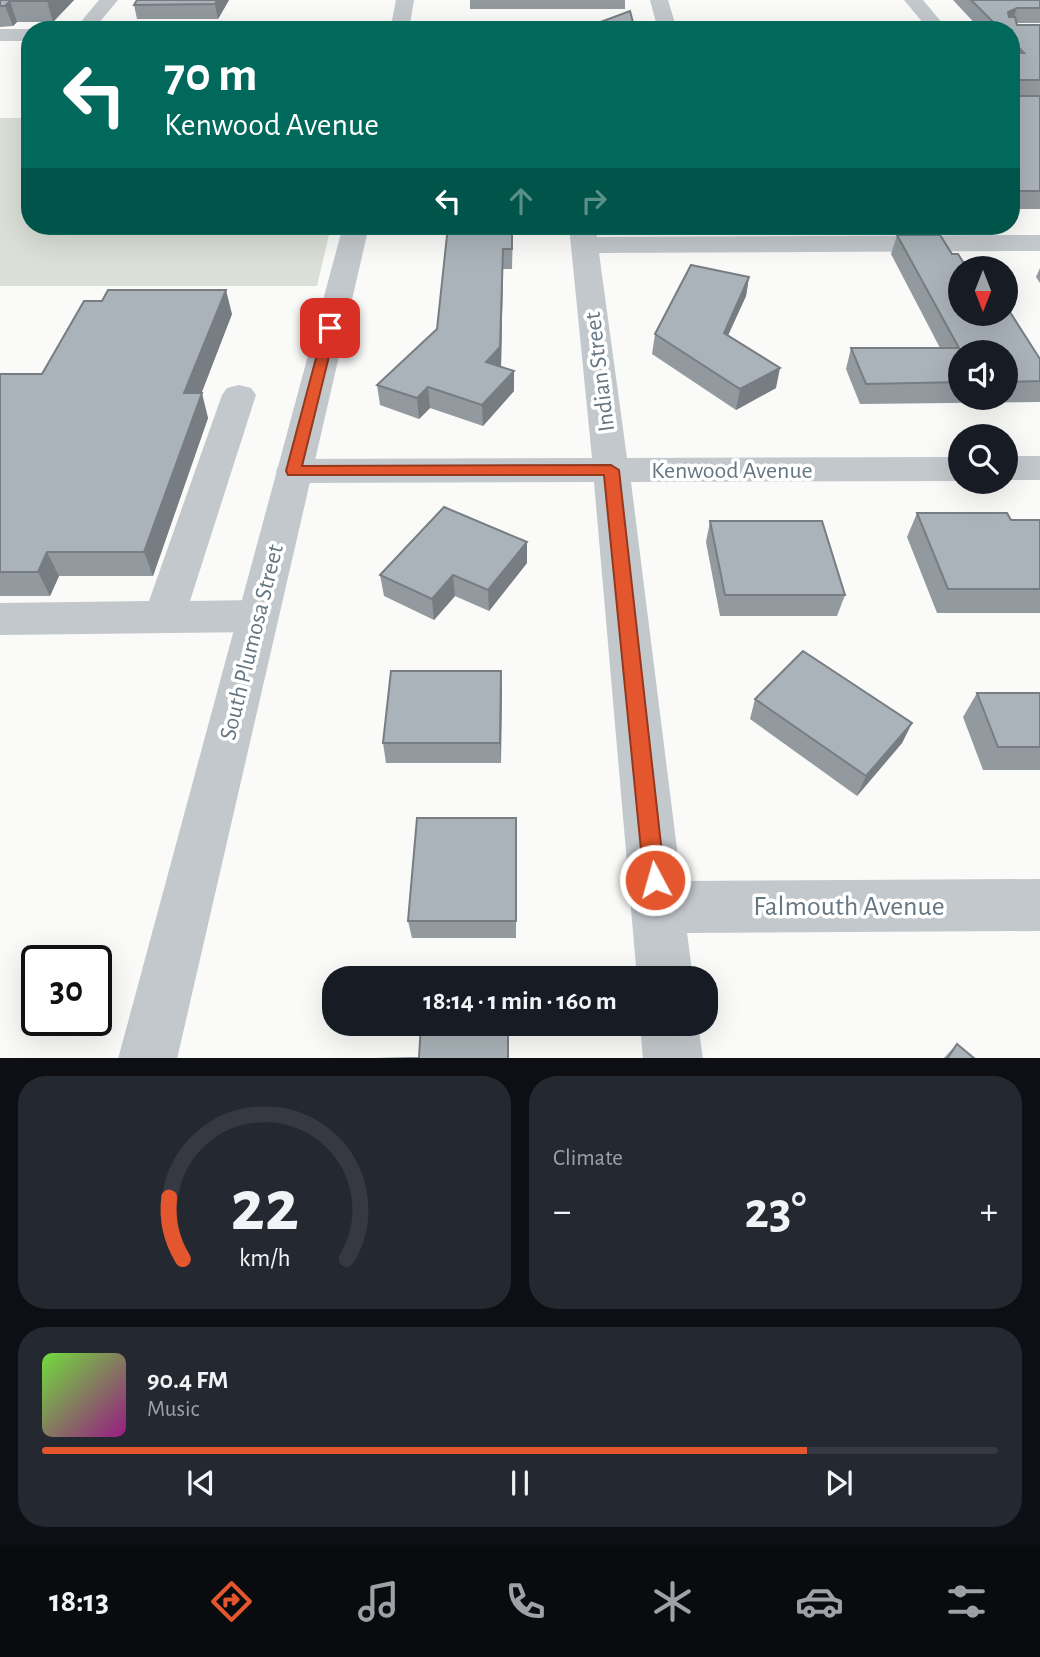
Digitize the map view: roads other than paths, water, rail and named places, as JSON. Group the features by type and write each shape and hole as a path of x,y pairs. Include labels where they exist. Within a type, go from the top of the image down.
{"street":[{"path":"91,21 109,0"},
{"path":"401,21 405,0"},
{"path":"659,0 665,21"},
{"path":"913,0 931,21"},
{"path":"0,35 21,35"},
{"name":"South Plumosa Street","path":"147,1058 354,235"},
{"path":"583,235 1040,243"},
{"name":"Indian Street","path":"583,235 664,966"},
{"path":"164,617 239,396"},
{"name":"Kenwood Avenue","path":"294,471 948,468"},
{"path":"1018,468 1040,468"},
{"path":"0,619 258,616"},
{"name":"Falmouth Avenue","path":"658,907 1040,905"},
{"path":"670,1036 673,1058"}]}
